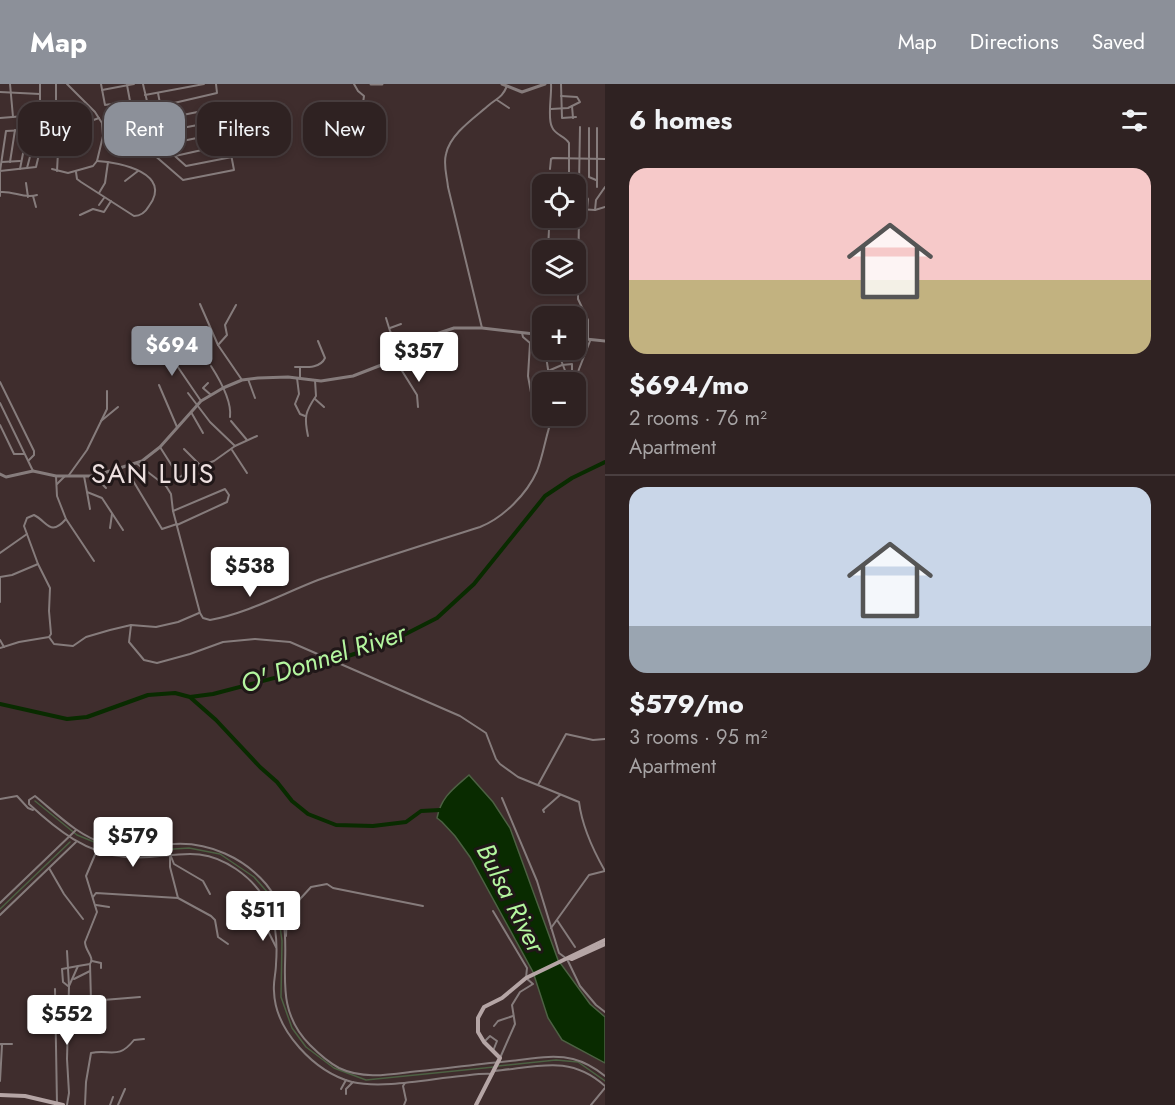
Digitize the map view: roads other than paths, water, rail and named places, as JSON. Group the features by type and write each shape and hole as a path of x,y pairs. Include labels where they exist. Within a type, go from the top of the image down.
{"main road":[{"path":"476,1105 496,1066 493,1051 484,1042 477,1029 478,1018 482,1010 502,998 527,978 605,942"},
{"path":"0,1095 25,1096 63,1105"}],"street":[{"path":"10,84 14,117"},
{"path":"40,84 40,102"},
{"path":"56,84 56,102"},
{"path":"52,169 76,172 93,166 97,161 103,136 99,118 89,105 66,84"},
{"path":"101,84 105,105 130,101 127,85"},
{"path":"102,90 134,84"},
{"path":"143,84 146,102"},
{"path":"145,95 204,84"},
{"path":"179,102 218,93 216,84"},
{"path":"354,84 358,92 364,96 363,102"},
{"path":"371,84 382,84"},
{"path":"502,84 522,92 545,84"},
{"path":"551,84 551,126 568,140 569,174"},
{"path":"561,84 563,119 575,117 572,106"},
{"path":"482,328 448,187 445,155 448,147 463,129 495,100 503,96 507,86"},
{"path":"0,92 40,94"},
{"path":"158,93 160,102"},
{"path":"551,109 561,109 580,102 579,98 561,96"},
{"path":"497,100 509,108"},
{"path":"0,118 18,117"},
{"path":"92,121 99,118"},
{"path":"580,127 579,185 588,199 587,210 605,207"},
{"path":"589,128 589,177 596,180"},
{"path":"597,128 597,187"},
{"path":"10,162 15,130 6,132 0,171 1,194 10,192 31,197 37,195"},
{"path":"20,169 21,156"},
{"path":"27,168 30,156"},
{"path":"0,171 36,167 39,156"},
{"path":"57,171 58,156"},
{"path":"156,156 183,180 235,169 232,158 189,166 183,164 175,156"},
{"path":"550,170 552,158 605,159"},
{"path":"2,162 20,161"},
{"path":"76,172 77,179 136,216 147,210 156,196 156,188 150,180 128,165 97,161"},
{"path":"99,194 105,183 108,162"},
{"path":"125,182 138,171"},
{"path":"26,183 36,207"},
{"path":"595,210 596,200 605,187"},
{"path":"99,205 105,197"},
{"path":"80,215 93,209 104,212 111,201"},
{"path":"548,240 549,229"},
{"path":"200,304 218,345 242,380"},
{"path":"218,345 226,335 225,325 237,305"},
{"path":"386,318 403,353"},
{"path":"579,372 593,340 586,318"},
{"path":"390,328 401,324"},
{"path":"0,474 6,477 33,471 56,476 94,476 146,460 201,401 242,380 298,378 321,381 353,376 394,358 449,329 482,328 532,334"},
{"path":"522,333 530,343 528,376 532,398"},
{"path":"164,340 171,356 201,401"},
{"path":"295,367 318,366 324,362 325,358 318,340"},
{"path":"586,340 605,341"},
{"path":"394,358 417,395 418,407"},
{"path":"547,360 548,370 572,364 570,372"},
{"path":"560,360 565,372"},
{"path":"211,366 223,388 230,419 247,440"},
{"path":"300,367 299,394 295,406 300,414 305,416"},
{"path":"248,379 255,398"},
{"path":"308,436 305,416 317,392 315,380"},
{"path":"0,382 34,451 34,455 29,460"},
{"path":"208,383 203,388 210,395"},
{"path":"159,386 177,427"},
{"path":"57,484 67,476 87,450 107,409 107,391"},
{"path":"188,393 197,406 235,446"},
{"path":"315,398 324,407"},
{"path":"0,403 33,471"},
{"path":"101,421 118,407"},
{"path":"191,412 203,433"},
{"path":"0,425 14,454 25,453"},
{"path":"134,464 166,486 171,494 173,511 200,613 203,618 210,620 258,606 279,595 335,574 490,523 502,514 531,481 539,464 549,426"},
{"path":"166,486 200,465 214,461 235,446 257,436"},
{"path":"160,447 179,477"},
{"path":"184,449 200,465"},
{"path":"232,449 247,473"},
{"path":"134,464 129,472 158,525 165,530 227,502 229,495 225,489 173,511"},
{"path":"56,476 57,496 66,519 94,561"},
{"path":"84,476 90,509"},
{"path":"94,476 106,488"},
{"path":"87,492 102,498 123,530"},
{"path":"49,638 52,631 49,618 50,588 38,564 24,522 34,514 51,527 56,527 66,519"},
{"path":"110,528 112,514"},
{"path":"0,553 27,534"},
{"path":"0,602 0,578 38,564"},
{"path":"49,638 54,644 73,646 86,637 131,625 156,627 176,623 200,613"},
{"path":"131,625 128,639 131,645 144,660 157,663 223,642 255,639 290,642 468,721 486,733 495,759 500,764 518,777 579,802 580,815 592,847 605,871 589,875 551,928"},
{"path":"0,640 2,647 49,638"},
{"path":"538,786 565,735 569,734 581,739 605,739"},
{"path":"544,812 547,805 560,795"},
{"path":"0,799 17,796 28,808 35,810"},
{"path":"286,936 282,916 269,888 250,868 230,856 188,844 122,848 95,840 76,830 34,796 28,802 76,842 97,850 130,858 199,854 227,863 251,881 270,908 278,949 274,991 287,1029 309,1059 346,1080 376,1084 408,1081 557,1056 588,1064 605,1076"},
{"path":"502,798 533,871 559,953 567,959 580,986 605,1012"},
{"path":"0,903 76,830"},
{"path":"0,915 76,842"},
{"path":"97,850 86,876 96,905 96,913 85,942 85,947 92,957 91,1001 140,997"},
{"path":"170,854 174,864 203,881 210,894"},
{"path":"170,854 170,867 178,898"},
{"path":"49,868 64,894 83,919"},
{"path":"423,906 333,888 328,885 312,887 287,916 285,996 291,1016 302,1037 322,1057 339,1068 353,1073 384,1076 496,1066 562,1064 590,1074 605,1087 591,1105"},
{"path":"93,897 97,894 178,898 211,915 215,920 218,937 228,944"},
{"path":"96,905 109,907"},
{"path":"264,917 270,908"},
{"path":"493,911 527,968 527,978 533,984 520,992 512,1005 515,1024 496,1066"},
{"path":"259,919 278,949"},
{"path":"557,920 574,947"},
{"path":"278,949 285,950"},
{"path":"67,951 68,1105"},
{"path":"67,968 91,962 101,963 101,968"},
{"path":"69,986 78,966"},
{"path":"71,980 91,971"},
{"path":"55,989 57,1104"},
{"path":"494,1026 498,1021 513,1016"},
{"path":"484,1042 489,1036 495,1040 497,1043 493,1051"},
{"path":"86,1105 86,1082 91,1053 120,1052 128,1048 135,1039 144,1039"},
{"path":"0,1081 1,1044 12,1044"},
{"path":"340,1089 346,1080"},
{"path":"404,1105 406,1100 403,1086 408,1081"},
{"path":"346,1094 346,1089 353,1082"},
{"path":"118,1105 125,1089"},
{"path":"110,1105 113,1097"}],"water":[{"path":"469,775 493,802 510,828 558,960 590,1004 605,1017 605,1063 562,1040 548,1018 533,972 470,857 455,836 437,818 441,804"}],"waterway":[{"name":"O' Donnel River","path":"0,704 67,719 87,717 148,695 175,693 190,697 213,694 305,670 388,643 437,618 474,584 545,496 572,478 605,462"},
{"name":"Bulsa River","path":"191,698 277,782 292,801 308,814 336,825 373,826 406,822 421,811 440,810"},
{"path":"35,801 77,835 104,846 127,852 189,848 220,854 254,877 269,894 279,919 282,941 281,997 292,1028 306,1047 334,1068 366,1080 494,1067"},
{"path":"0,909 70,842"},
{"path":"498,1066 556,1060 578,1062 605,1081"}],"district":[{"name":"SAN LUIS","path":"153,473"}]}
